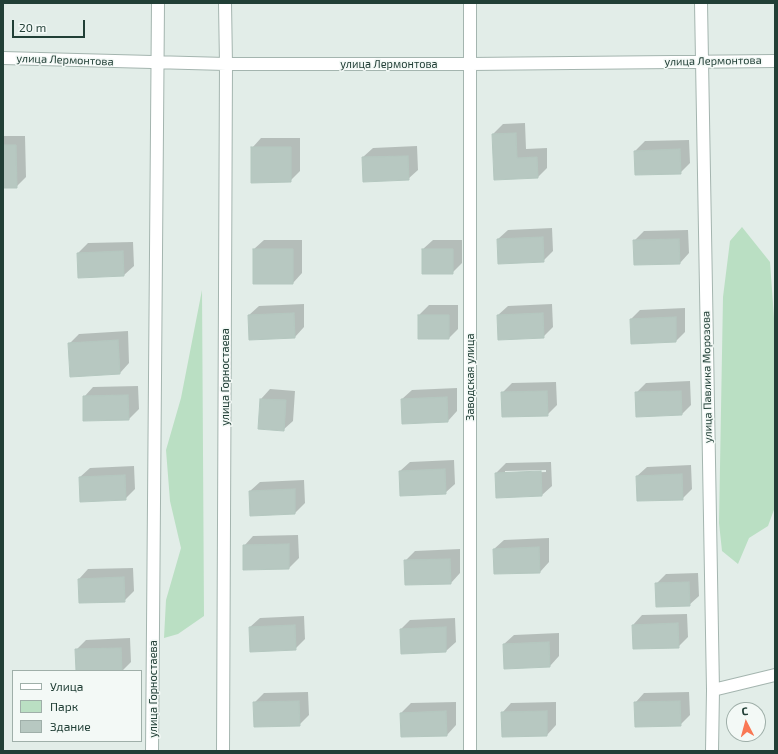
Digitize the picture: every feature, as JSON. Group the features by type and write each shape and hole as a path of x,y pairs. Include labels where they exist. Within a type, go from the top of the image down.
{"street":[{"name":"улица Горностаева","path":"152,751 158,3"},
{"name":"улица Горностаева","path":"222,751 226,64 225,3"},
{"name":"Заводская улица","path":"470,3 470,751"},
{"name":"улица Павлика Морозова","path":"701,3 713,690 712,751"},
{"name":"улица Лермонтова","path":"3,58 226,64 470,64 775,60"},
{"path":"713,690 775,675"}],"green space":[{"path":"742,227 770,262 774,318 775,507 768,526 749,538 738,564 722,551 719,523 723,297 730,241"},
{"path":"202,290 204,616 178,634 164,638 166,600 181,548 170,501 166,450 181,398"}],"building":[{"path":"516,133 517,158 537,157 538,178 494,180 492,134"},
{"path":"3,145 16,145 17,188 3,188"},
{"path":"251,147 291,147 291,182 251,183"},
{"path":"680,149 681,174 635,175 634,151"},
{"path":"408,156 409,180 363,182 362,157"},
{"path":"543,237 544,262 498,264 497,239"},
{"path":"679,239 680,264 634,265 633,240"},
{"path":"253,249 293,249 293,284 253,284"},
{"path":"422,249 453,249 453,274 422,274"},
{"path":"123,251 124,276 78,278 77,253"},
{"path":"294,313 295,338 249,340 248,315"},
{"path":"543,313 544,338 498,340 497,315"},
{"path":"418,315 449,315 449,339 418,339"},
{"path":"676,317 676,342 631,344 630,319"},
{"path":"118,340 120,374 70,377 68,343"},
{"path":"547,391 548,416 502,417 501,392"},
{"path":"681,391 682,415 636,417 635,392"},
{"path":"128,395 129,420 83,421 83,396"},
{"path":"447,397 448,422 402,424 401,399"},
{"path":"260,399 286,400 284,431 258,429"},
{"path":"445,469 446,494 400,496 399,471"},
{"path":"541,471 542,496 496,498 495,473"},
{"path":"682,474 683,500 637,501 636,476"},
{"path":"125,475 126,500 80,502 79,477"},
{"path":"295,489 295,514 250,516 249,491"},
{"path":"289,544 289,569 243,570 243,545"},
{"path":"539,547 540,573 494,574 493,549"},
{"path":"450,559 451,584 405,585 404,560"},
{"path":"124,577 125,602 79,603 78,579"},
{"path":"689,582 690,606 656,607 655,583"},
{"path":"678,623 679,648 633,649 632,625"},
{"path":"295,625 296,650 250,652 249,627"},
{"path":"446,627 446,652 401,654 400,629"},
{"path":"549,642 550,667 504,669 503,644"},
{"path":"121,648 122,670 76,670 75,649"},
{"path":"299,701 300,726 254,727 253,702"},
{"path":"680,701 681,726 635,727 634,702"},
{"path":"446,711 447,736 401,737 400,713"},
{"path":"547,711 547,736 502,737 501,712"}]}
